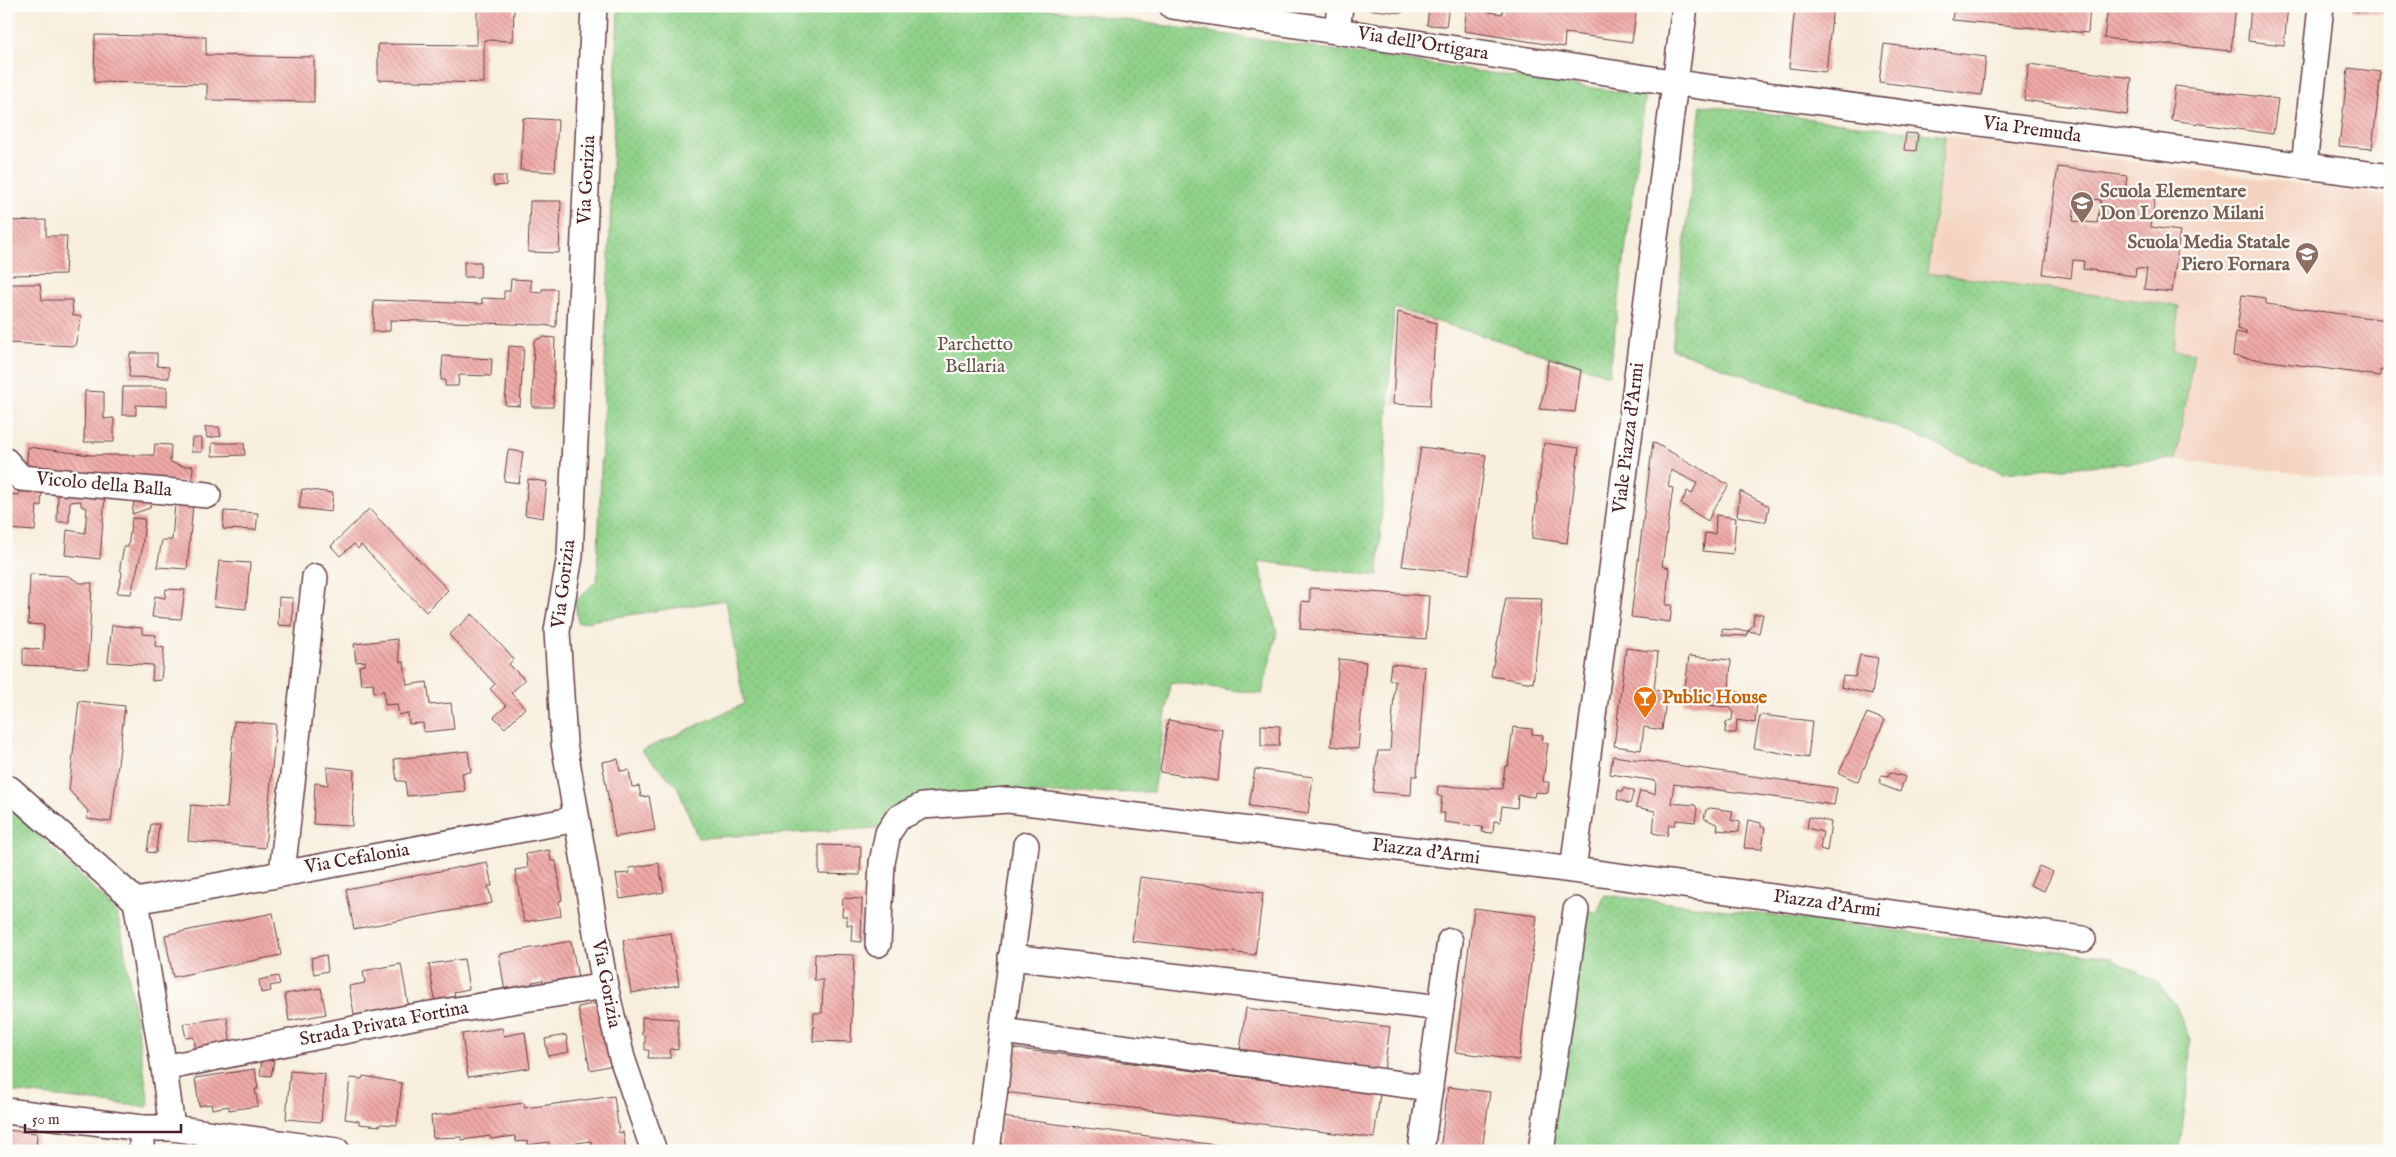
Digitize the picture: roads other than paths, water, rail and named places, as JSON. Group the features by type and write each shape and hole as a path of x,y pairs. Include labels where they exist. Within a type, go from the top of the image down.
{"street":[{"name":"Via Gorizia","path":"594,6 570,556 557,630 564,742 605,986 622,1058 654,1151"},
{"name":"Via dell'Ortigara","path":"1172,6 1675,82"},
{"path":"1337,31 1340,6"},
{"name":"Viale Piazza d'Armi","path":"1573,870 1685,6"},
{"path":"2304,166 2321,6"},
{"name":"Via Premuda","path":"1675,82 2390,177"},
{"name":"Vicolo della Balla","path":"6,462 21,478 208,495"},
{"path":"282,873 314,577"},
{"path":"10,789 136,901 172,1128"},
{"name":"Piazza d'Armi","path":"878,944 882,863 888,833 898,818 922,806 1008,800 1573,870 2083,938"},
{"name":"Via Cefalonia","path":"136,901 562,822 569,820 576,812"},
{"path":"987,1151 1026,845"},
{"path":"1541,1151 1576,910"},
{"path":"1421,1151 1450,941"},
{"path":"1011,956 1441,1008"},
{"name":"Strada Privata Fortina","path":"164,1068 412,1017 605,986"},
{"path":"1002,1031 1430,1088"},
{"path":"6,1111 142,1139 172,1128 337,1151"}],"place":[{"name":"Scuola Elementare Don Lorenzo Milani","path":"2082,224"},
{"name":"Scuola Media Statale Piero Fornara","path":"2307,275"},
{"name":"Public House","path":"1645,719"}],"park label":[{"name":"Parchetto Bellaria","path":"975,356"}]}
